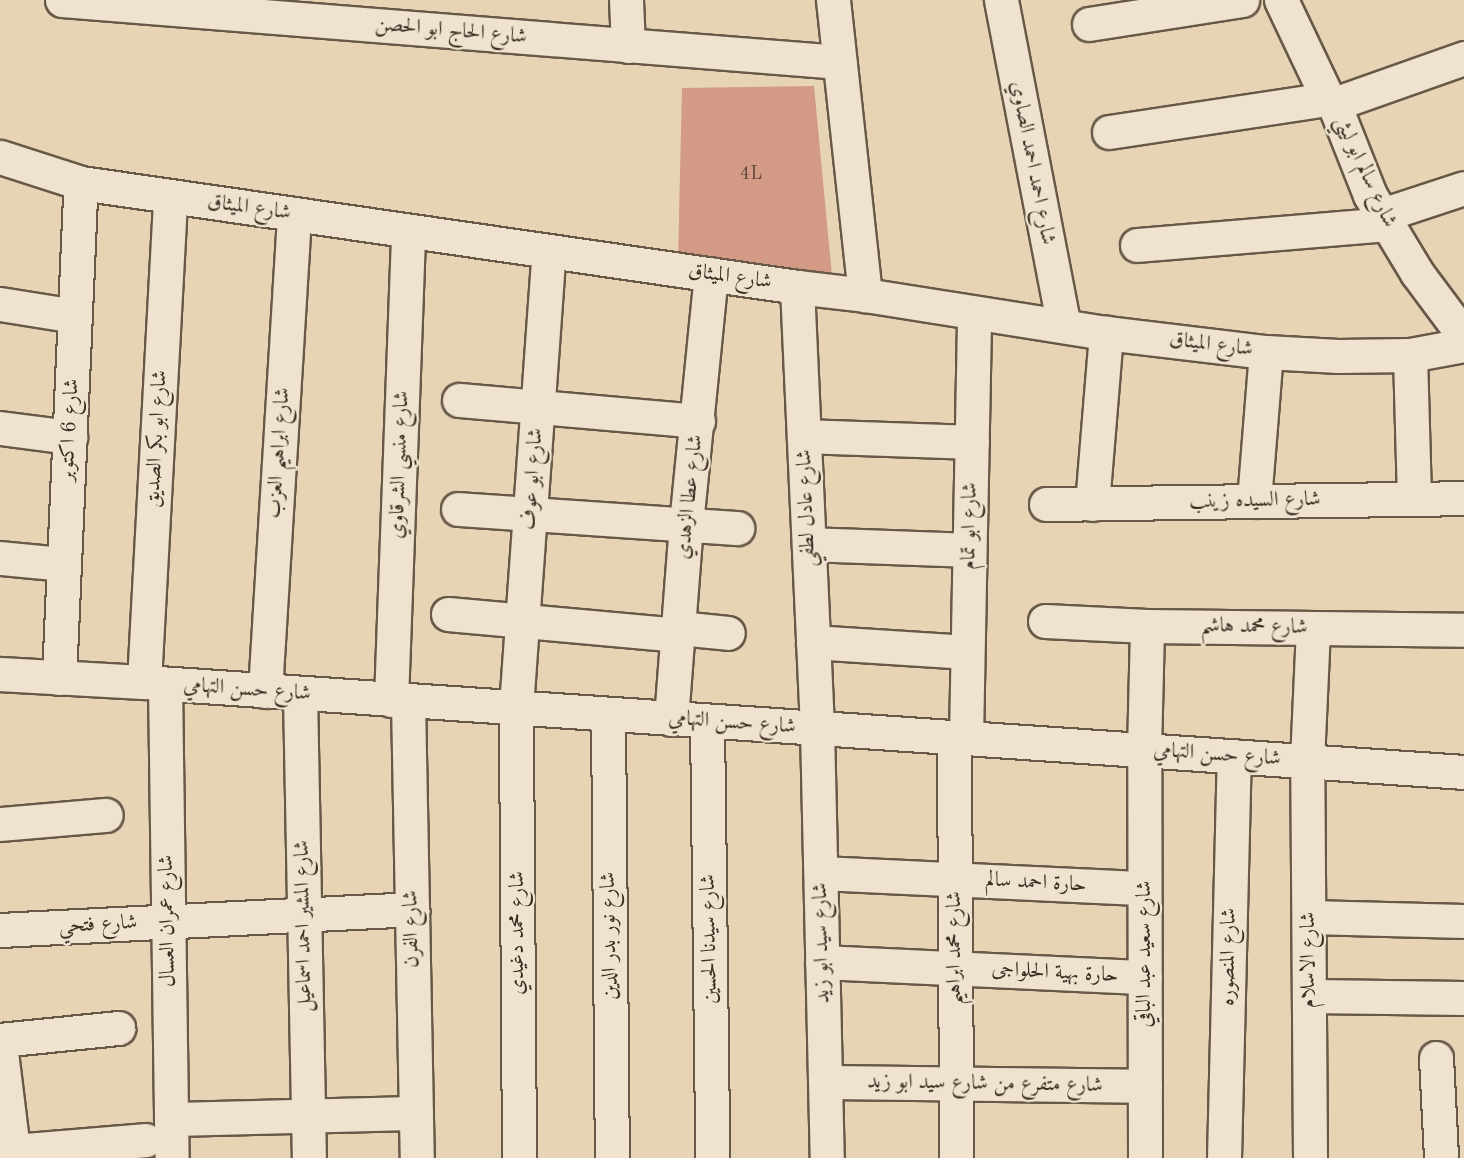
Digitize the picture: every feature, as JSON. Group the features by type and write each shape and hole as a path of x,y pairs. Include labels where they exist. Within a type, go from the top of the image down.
{"street":[{"name":"شارع الحاج ابو الحصن","path":"62,0 840,62"},
{"path":"626,0 627,46"},
{"path":"833,0 865,295"},
{"name":"شارع احمد احمد الصاوي","path":"1001,0 1064,326"},
{"path":"1089,24 1242,0"},
{"name":"شارع سالم ابو ليثي","path":"1284,1 1331,101 1370,195 1417,273 1464,336"},
{"path":"1109,132 1331,101 1464,58"},
{"name":"شارع الميثاق","path":"0,157 81,183 865,295 974,314 1107,333 1266,352 1338,356 1410,355 1464,345"},
{"name":"شارع 6 اكتوبر","path":"59,678 81,183"},
{"path":"1137,245 1384,220 1464,188"},
{"name":"شارع ابو بكر الصديق","path":"154,683 170,197"},
{"name":"شارع ابراهيم العزب","path":"265,691 294,214"},
{"name":"شارع منسي الشرقاوي","path":"400,700 408,231"},
{"name":"شارع ابو عوف","path":"516,707 549,251"},
{"name":"شارع عطا الزهدي","path":"671,719 686,524 711,274"},
{"name":"شارع عادل لطفي","path":"797,287 817,728"},
{"path":"0,304 75,316"},
{"name":"شارع ابو تمام","path":"960,738 968,652 974,314"},
{"path":"1092,504 1107,333"},
{"path":"1254,501 1266,352"},
{"path":"1410,355 1414,497"},
{"path":"459,400 698,421"},
{"path":"0,428 70,437"},
{"path":"804,436 972,442"},
{"name":"شارع السيده زينب","path":"1046,504 1464,498"},
{"path":"458,509 737,528"},
{"path":"809,544 969,550"},
{"path":"0,558 64,564"},
{"path":"448,614 679,632 728,633"},
{"name":"شارع محمد هاشم","path":"1045,621 1147,626 1464,630"},
{"name":"شارع سعيد عبد الباقي","path":"1145,1158 1144,751 1147,626"},
{"name":"شارع الاسلام","path":"1310,1158 1307,761 1312,628"},
{"path":"813,642 968,652"},
{"name":"شارع حسن التهامي","path":"0,674 1464,772"},
{"name":"شارع عمران العسال","path":"154,683 169,920 172,1158"},
{"name":"شارع المشير احمد اسماعيل","path":"300,694 309,1158"},
{"name":"شارع الفرن","path":"400,700 412,909 417,1158"},
{"name":"شارع محمد دغيدي","path":"516,707 519,1158"},
{"name":"شارع نور بدر الدين","path":"608,715 612,1158"},
{"name":"شارع سيدنا الحسين","path":"707,721 712,1158"},
{"name":"شارع سيد ابو زيد","path":"817,728 827,1158"},
{"name":"شارع محمد ابراهيم","path":"956,1158 955,879 960,738"},
{"name":"شارع المنصوره","path":"1224,1158 1234,756"},
{"path":"0,824 106,815"},
{"name":"حارة احمد سالم","path":"820,873 1144,888"},
{"name":"شارع فتحي","path":"0,930 412,909"},
{"path":"1309,917 1464,921"},
{"name":"حارة بهية الحلواجى","path":"822,962 1145,977"},
{"path":"1310,996 1464,998"},
{"path":"118,1028 0,1042 13,1154 146,1140"},
{"path":"1436,1058 1452,1123 1441,1158"},
{"name":"شارع متفرع من شارع سيد ابو زيد","path":"825,1082 1145,1086"},
{"path":"171,1119 416,1113"}],"building":[{"path":"814,86 832,276 678,261 682,88"}]}
